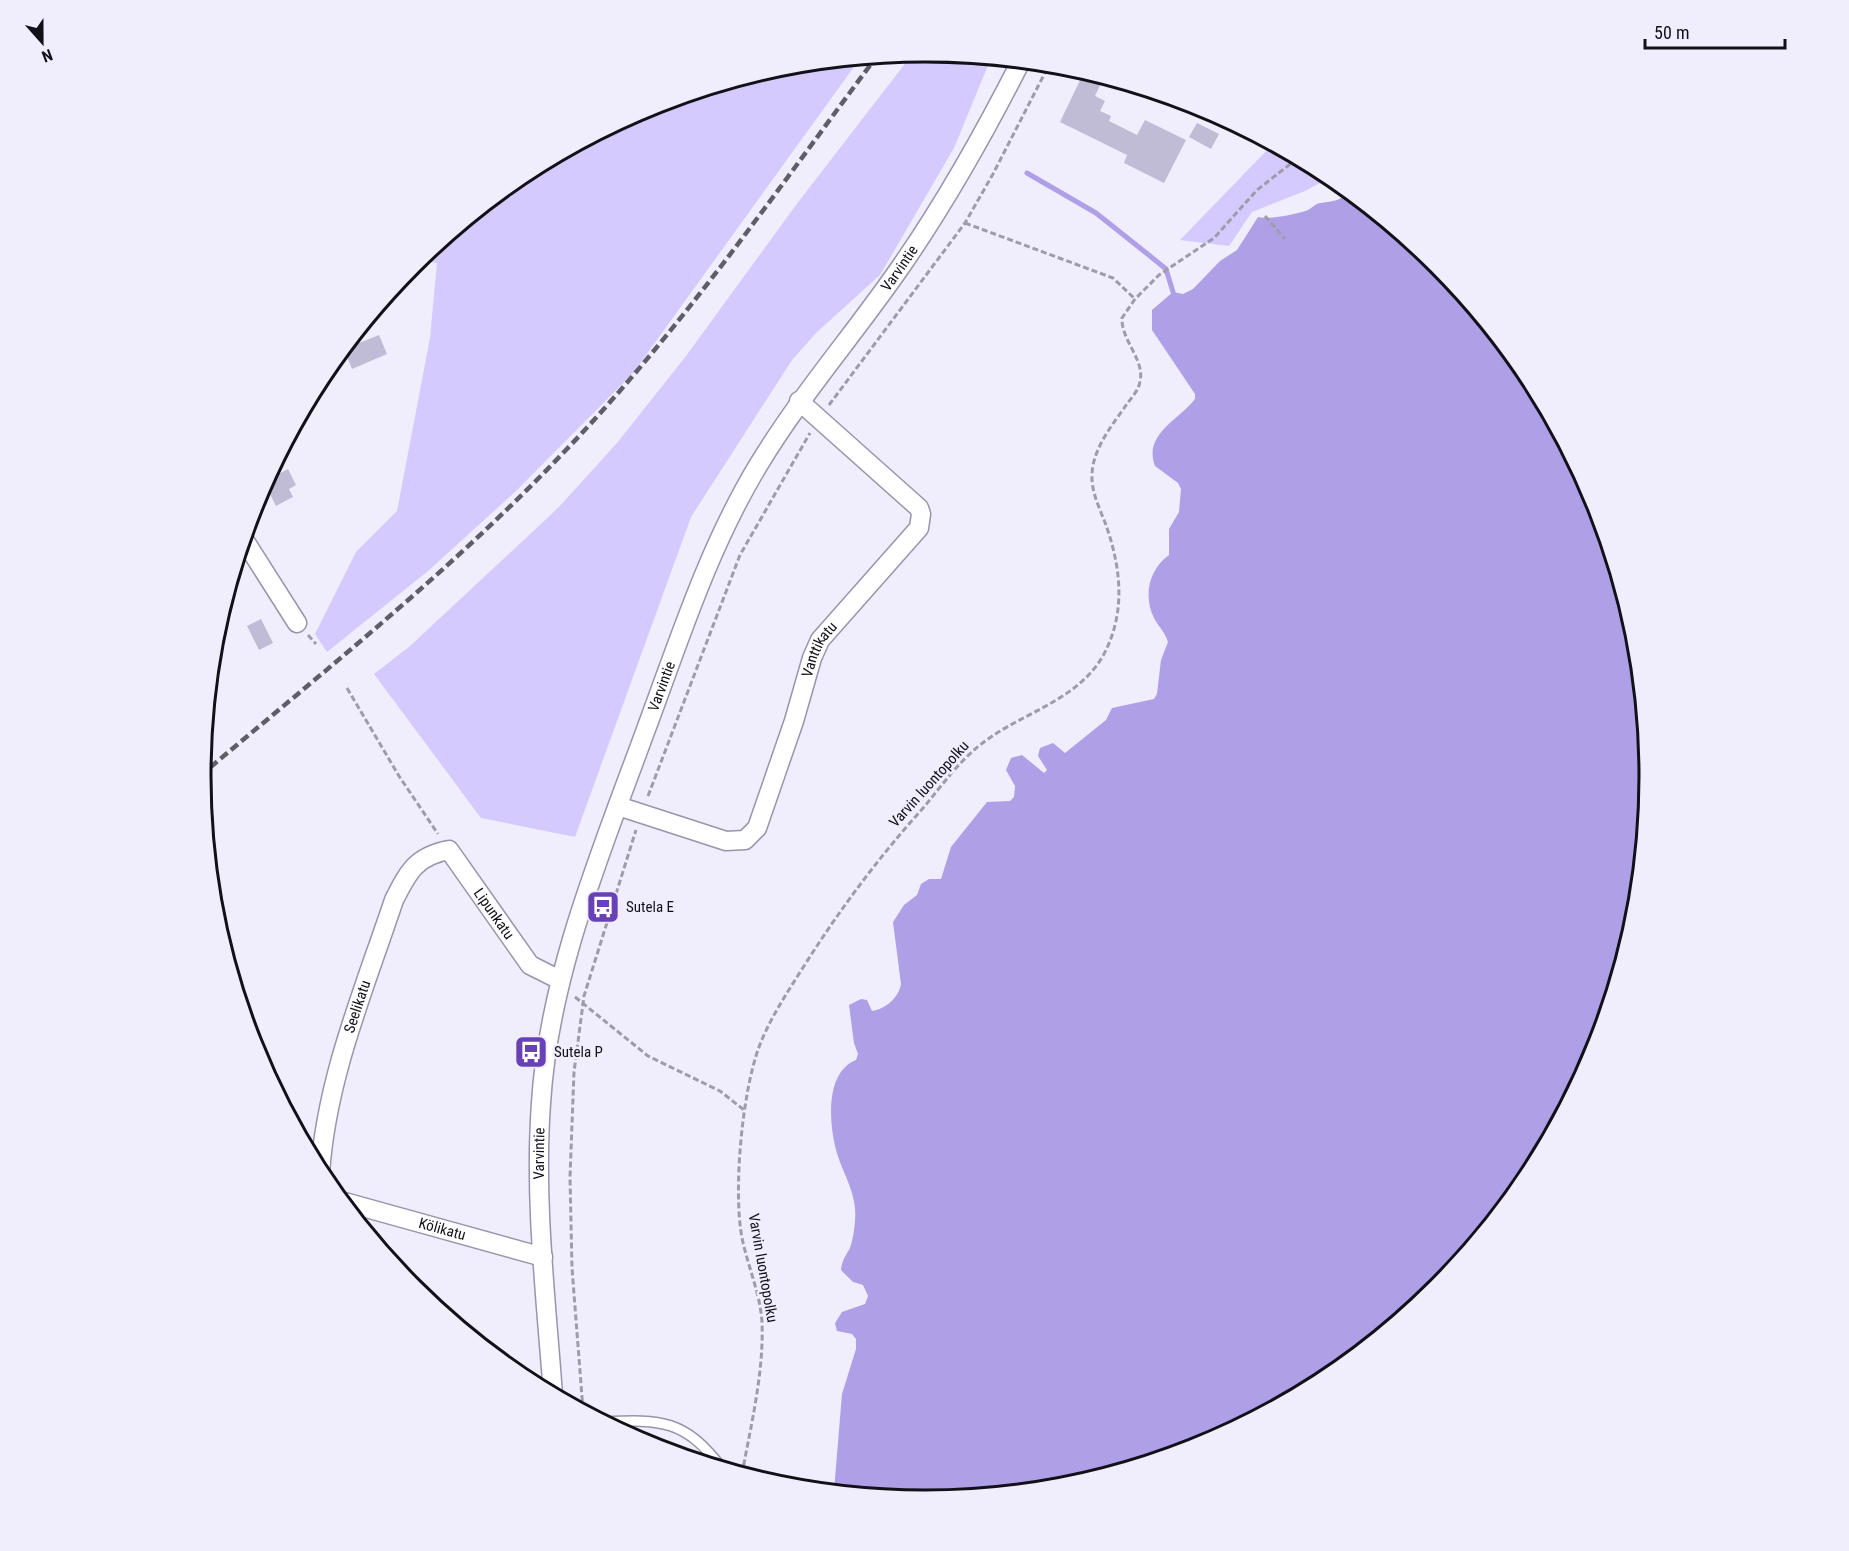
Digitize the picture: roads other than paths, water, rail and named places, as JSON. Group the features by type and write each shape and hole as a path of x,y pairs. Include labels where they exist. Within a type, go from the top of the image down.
{"street":[{"name":"Varvintie","path":"553,1385 543,1257 541,1104 560,980 618,806 709,557 732,511 799,401 921,236 970,156 1017,68"},
{"name":"Vanttikatu","path":"618,806 726,841 745,840 752,834 794,721 812,658 820,640 919,528 921,514 919,508 799,401"},
{"path":"248,546 297,623"},
{"name":"Lipunkatu","path":"449,850 530,965 560,980"},
{"name":"Seelikatu","path":"321,1156 332,1087 394,900 408,872 430,853 449,850"},
{"name":"Kölikatu","path":"355,1206 543,1257"}],"lane":[{"path":"621,1421 646,1420 678,1426 705,1446 714,1457"}],"waterway":[{"path":"1027,173 1096,213 1166,269 1173,292"}],"railway":[{"path":"211,767 433,578 522,495 565,451 608,405 688,308 871,64"}],"place":[{"name":"Sutela E","path":"603,907"},
{"name":"Sutela P","path":"531,1052"}]}
